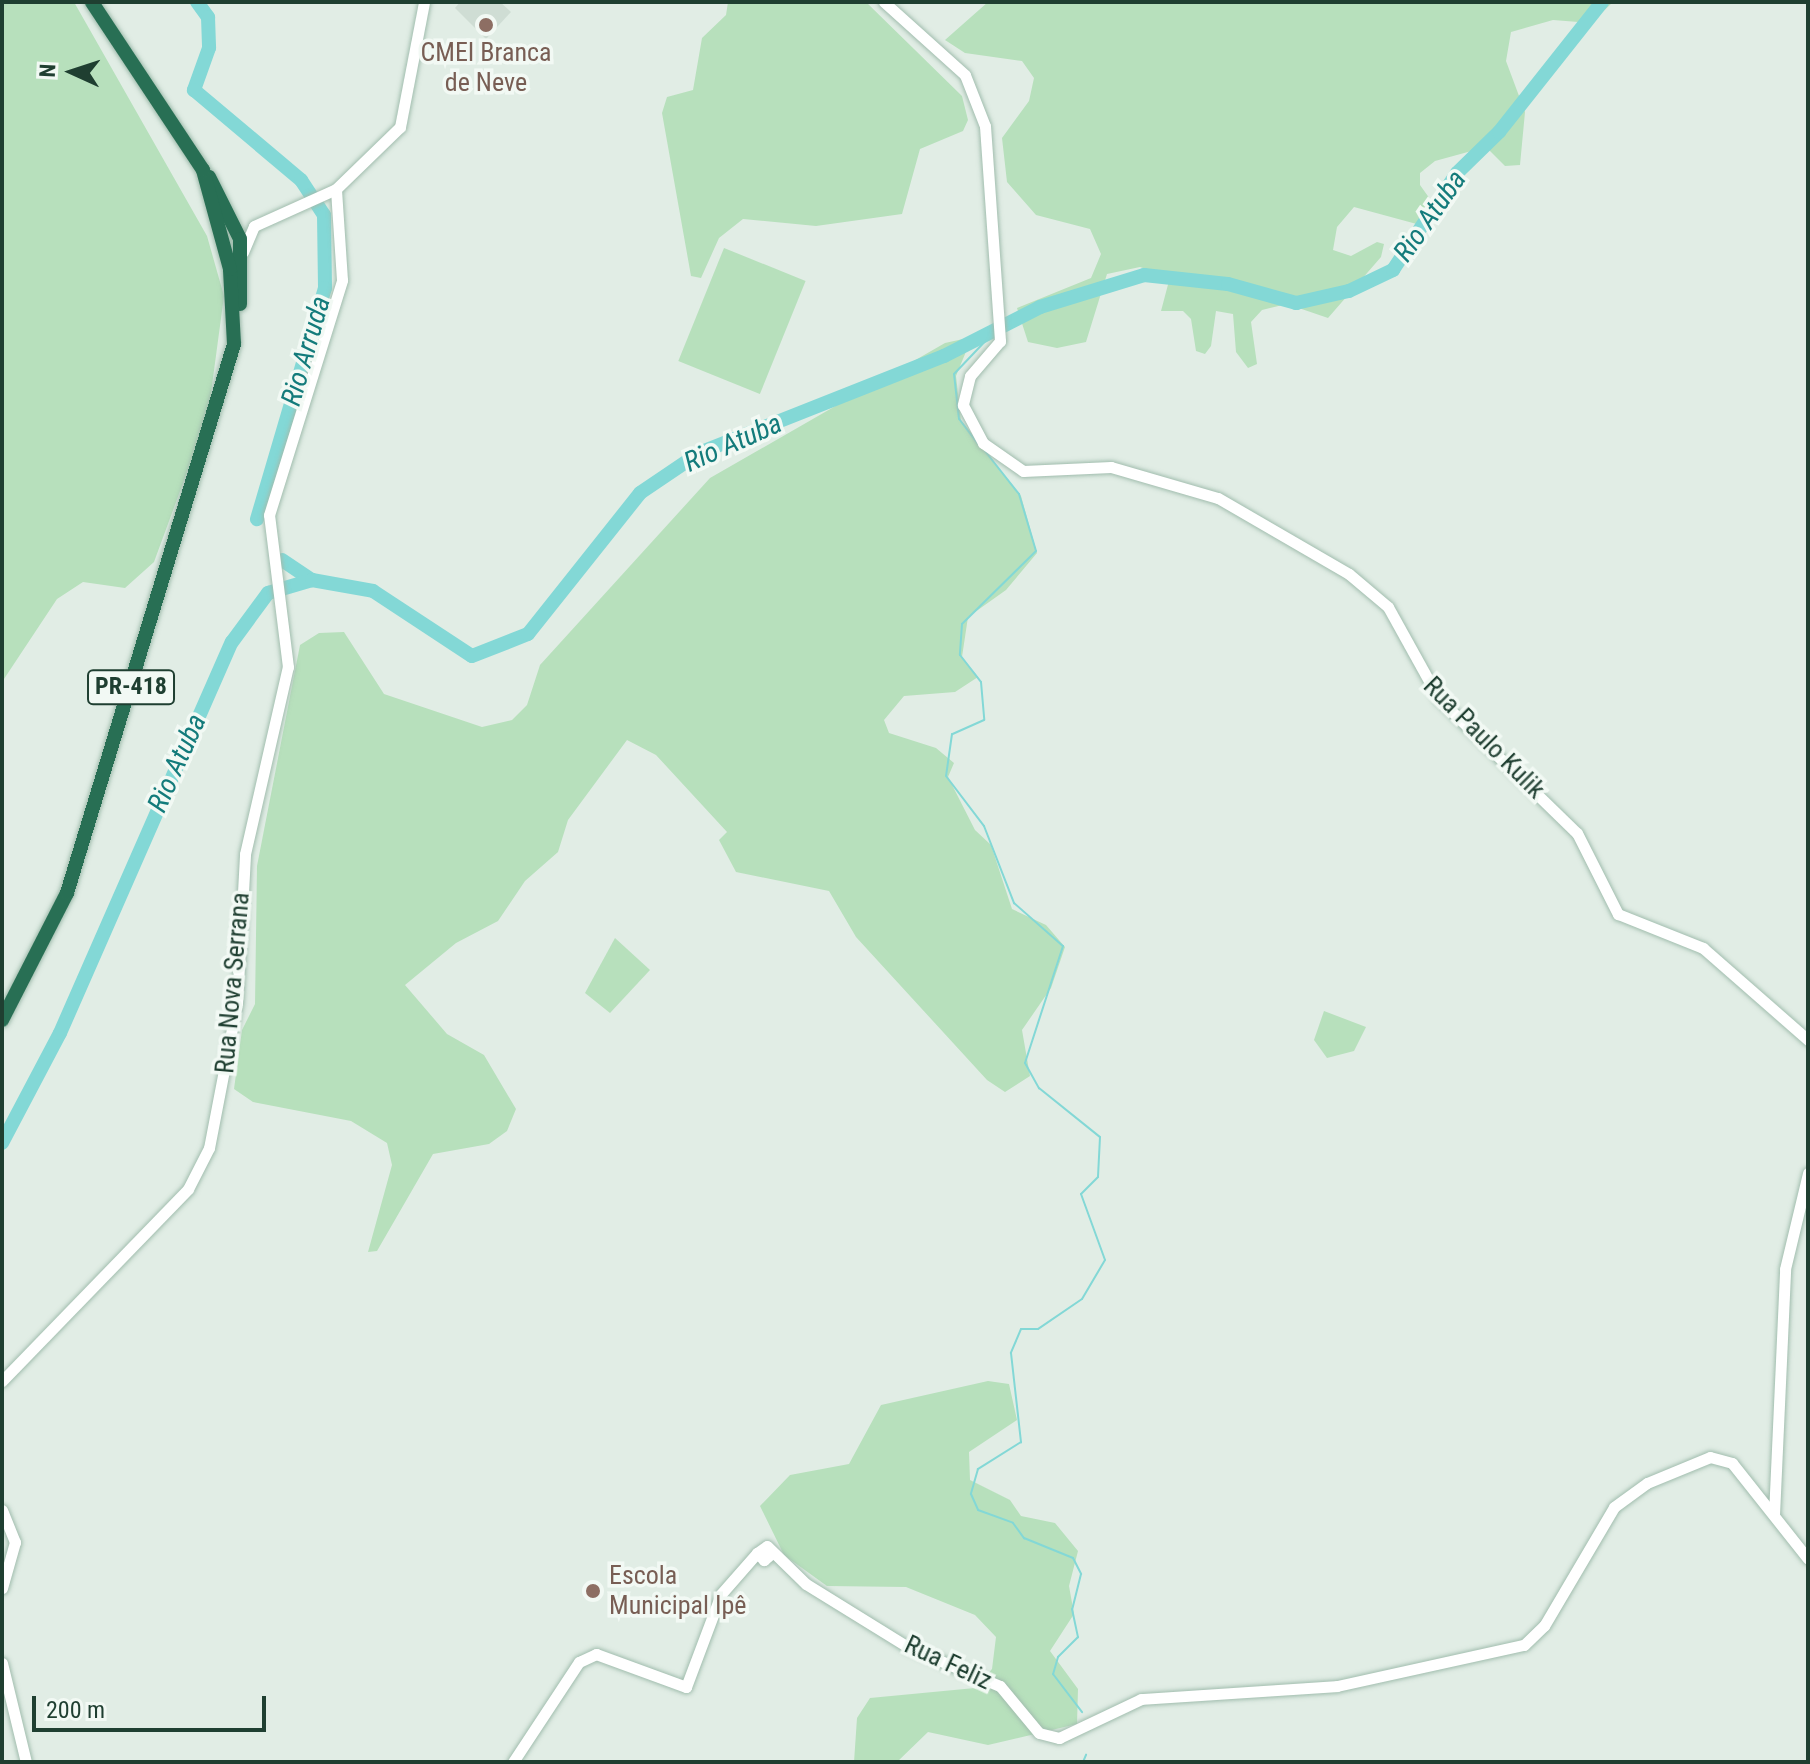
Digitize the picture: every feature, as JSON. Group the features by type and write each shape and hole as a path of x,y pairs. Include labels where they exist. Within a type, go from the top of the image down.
{"highway":[{"name":"PR-418","path":"2,1020 67,893 234,344 230,269 203,170 92,2"},
{"path":"203,170 235,222 243,253 234,344"}],"street":[{"path":"235,222 254,226 336,189 400,127 409,108 424,2"},
{"name":"Rua Paulo Kulik","path":"884,2 977,92 994,185 1000,336 970,376 963,405 975,433 1003,461 1033,472 1111,467 1218,498 1349,574 1388,607 1439,699 1577,833 1618,914 1703,948 1808,1040"},
{"name":"Rua Nova Serrana","path":"2,1381 203,1166 237,1003 245,854 288,667 284,612 269,558 278,477 342,280 336,189"},
{"path":"243,253 254,226"},
{"path":"1808,1173 1785,1269 1774,1515 1808,1559"},
{"name":"Rua Feliz","path":"513,1762 579,1662 596,1654 686,1687 707,1622 739,1571 765,1556 908,1647 1000,1686 1035,1729 1053,1737 1141,1699 1337,1686 1524,1645 1544,1626 1614,1507 1647,1483 1710,1457 1732,1463 1774,1515"},
{"path":"2,1510 15,1542 2,1588"},
{"path":"2,1663 26,1762"}],"shaded area":[{"name":"CMEI Branca de Neve","path":"460,2 500,2 511,12 486,39 455,8"}],"green space":[{"path":"2,2 74,2 207,236 224,296 208,415 154,562 125,588 83,582 57,599 2,682"},
{"path":"728,2 866,2 962,96 968,120 963,131 920,149 902,214 816,226 743,219 719,238 701,278 691,276 662,113 667,97 693,90 702,38 726,15"},
{"path":"988,2 1613,2 1591,23 1553,20 1511,32 1506,61 1525,112 1520,165 1505,166 1486,147 1435,161 1420,173 1420,185 1440,213 1424,226 1354,207 1337,227 1333,250 1351,256 1377,242 1384,244 1381,257 1328,318 1287,304 1262,310 1251,322 1257,364 1248,368 1236,352 1233,314 1216,311 1211,346 1205,354 1196,351 1191,319 1183,311 1161,311 1170,277 1140,267 1107,274 1086,342 1057,348 1028,342 1017,308 1091,278 1101,254 1090,229 1036,215 1007,182 1002,138 1029,101 1034,78 1022,61 965,53 945,40"},
{"path":"724,248 806,281 760,394 678,361"},
{"path":"972,337 956,376 961,420 1021,496 1037,553 1006,590 968,617 962,657 978,677 955,692 904,696 884,720 889,733 936,748 954,763 948,777 975,830 991,845 1012,909 1046,925 1065,947 1051,988 1022,1030 1030,1076 1005,1092 987,1080 856,937 829,891 736,872 719,840 727,832 656,755 627,740 568,820 558,852 525,881 498,921 456,943 405,985 447,1034 484,1055 516,1109 507,1131 489,1144 433,1154 377,1251 368,1252 392,1165 387,1143 351,1121 253,1102 234,1089 242,1030 255,1004 257,866 300,645 319,633 344,632 384,694 482,727 512,720 527,705 540,665 710,478 945,343"},
{"path":"615,938 650,970 610,1013 585,993"},
{"path":"1324,1011 1366,1027 1354,1051 1327,1058 1314,1040"},
{"path":"988,1381 1009,1384 1017,1420 969,1452 970,1480 1010,1500 1021,1516 1055,1523 1078,1551 1069,1586 1074,1614 1050,1651 1078,1689 1077,1724 988,1745 928,1732 897,1762 854,1762 857,1718 870,1698 975,1688 992,1669 996,1637 975,1615 906,1587 827,1586 784,1555 760,1506 790,1475 849,1464 881,1405"}],"waterway":[{"name":"Rio Arruda","path":"197,2 208,17 209,48 194,90 301,180 324,215 325,288 257,519"},
{"name":"Rio Atuba","path":"2,1143 60,1033 232,642 268,593 312,580 373,591 472,656 528,634 640,493 699,453 944,356 1040,307 1144,275 1228,284 1296,303 1349,291 1393,270 1457,173 1499,132 1602,2"},
{"path":"978,444 959,419 954,374 995,331"},
{"path":"985,451 1019,494 1036,551 962,624 960,655 981,682 984,720 952,734 946,776 984,826 1014,903 1063,946 1025,1063 1039,1088 1100,1137 1098,1177 1081,1194 1105,1260 1082,1299 1038,1329 1021,1329 1011,1353 1021,1442 978,1469 971,1494 978,1510 1013,1523 1024,1538 1073,1558 1081,1574 1072,1609 1078,1637 1058,1657 1053,1674 1082,1712"},
{"name":"Rio Arruda","path":"282,560 312,580"},
{"path":"1083,1762 1086,1755"}],"place":[{"name":"CMEI Branca de Neve","path":"486,25"},
{"name":"Escola Municipal Ipê","path":"593,1591"}]}
